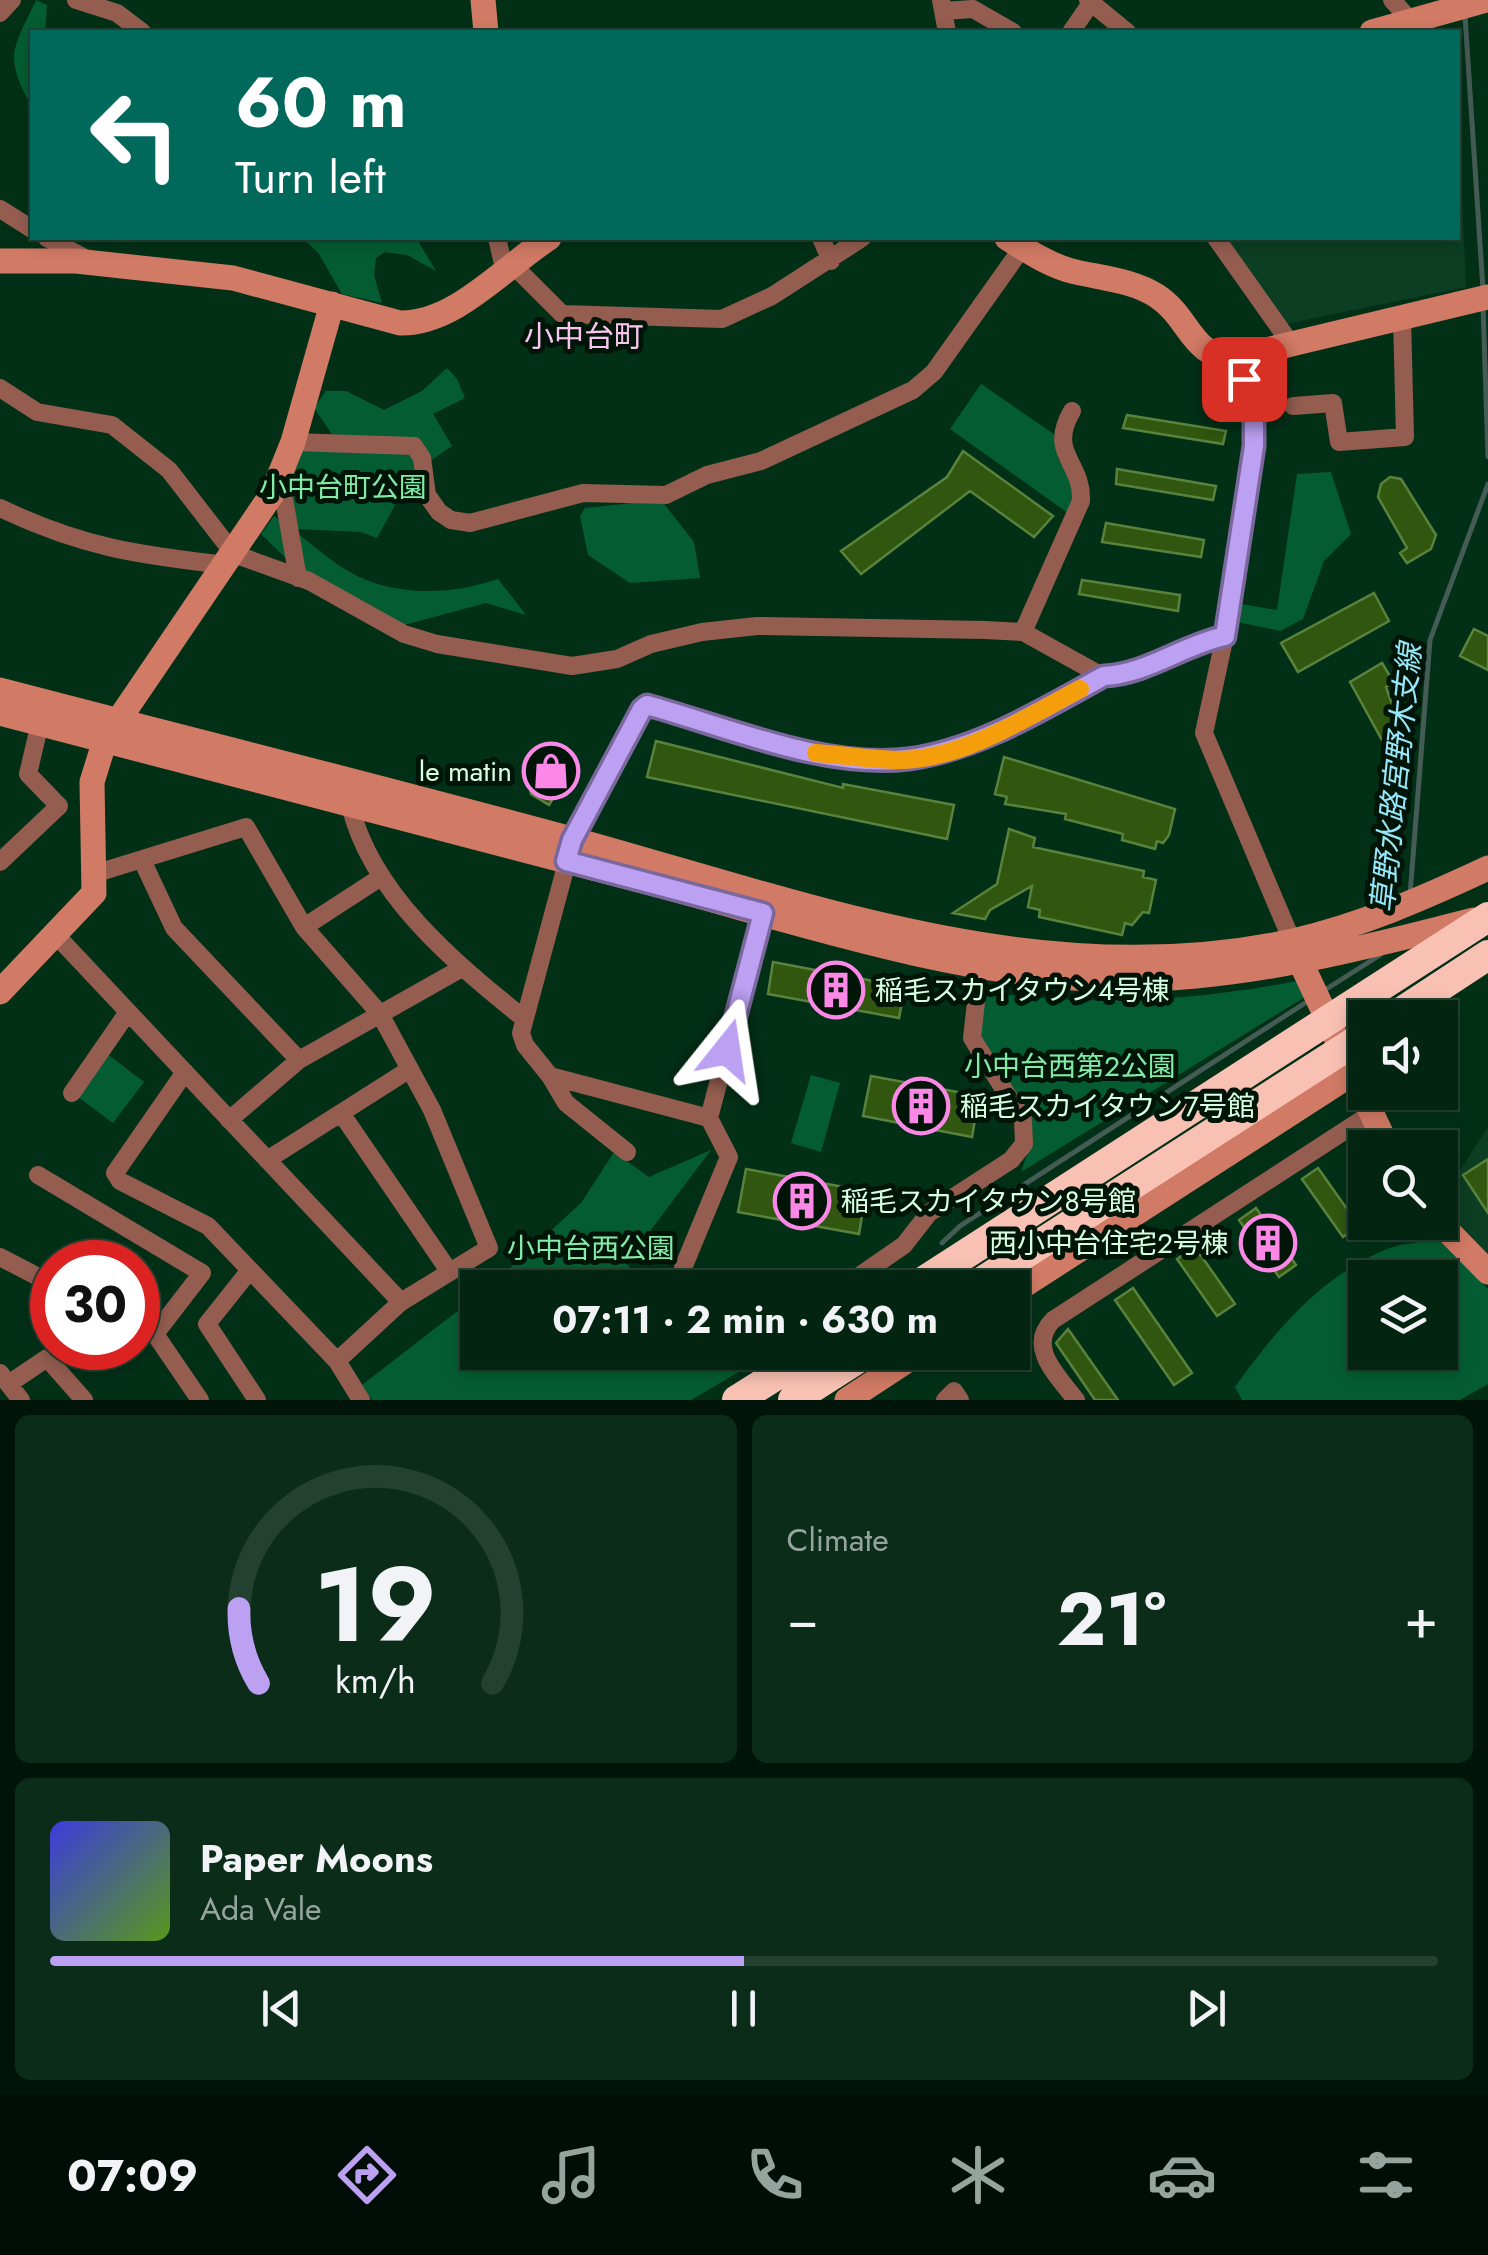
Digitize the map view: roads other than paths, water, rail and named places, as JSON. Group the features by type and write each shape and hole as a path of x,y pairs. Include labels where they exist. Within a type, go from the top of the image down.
{"highway":[{"path":"942,1270 1488,916"},
{"path":"1419,1000 1488,955"},
{"path":"1000,1270 1348,1046"},
{"path":"736,1400 784,1370"},
{"path":"793,1400 840,1370"}],"street":[{"path":"0,13 12,0"},
{"path":"76,0 117,14 139,30"},
{"path":"483,0 486,30"},
{"path":"1392,0 1411,21"},
{"path":"1379,30 1445,6 1486,0"},
{"path":"1073,30 1090,2 1125,30"},
{"path":"947,30 942,5 973,9 1010,30"},
{"path":"0,209 30,228"},
{"path":"51,240 94,263"},
{"path":"497,240 508,266 562,314 609,312 700,320 722,319 831,261 859,240"},
{"path":"0,261 94,263 233,278 400,323 424,324 448,314 545,240"},
{"path":"822,240 831,261"},
{"path":"1217,240 1291,344"},
{"path":"293,442 414,446 422,458 427,495 439,512 461,522 508,516 583,493 666,495 707,475 761,461 913,390 934,372 1014,243 1052,264 1152,292 1169,304 1204,351 1216,358 1237,357 1488,297"},
{"path":"0,992 87,904 96,873 92,782 112,731 230,560 280,476 332,304"},
{"path":"1293,406 1334,403 1339,442 1405,437 1402,317"},
{"path":"1237,357 1250,400 1254,446 1225,636 1204,733 1296,951 1348,1062"},
{"path":"0,388 37,412 112,425 169,470 230,560"},
{"path":"1023,632 1081,501 1082,484 1063,452 1062,435 1072,411"},
{"path":"280,476 298,578"},
{"path":"0,508 46,530 124,554 230,560 298,578 404,634 552,666 594,664 650,644 757,626 1023,632 1104,676"},
{"path":"627,1152 566,1103 525,1045 522,1017 569,850 647,705 807,752 904,760 968,744 1104,676 1125,675 1200,641 1225,636"},
{"path":"0,690 112,731 350,806 569,850 763,913 1027,974 1127,979 1228,972 1296,951 1488,868"},
{"path":"0,713 40,723 112,731 569,850 860,919 1031,954 1158,958 1296,951 1488,916"},
{"path":"0,862 59,806 28,774 40,723"},
{"path":"350,806 357,838 380,877 462,968 522,1017"},
{"path":"96,873 240,825 246,827 304,927 380,1014 432,1110 488,1248 401,1302 338,1362"},
{"path":"142,860 174,928 298,1060"},
{"path":"304,927 380,877"},
{"path":"684,1270 729,1157 709,1118 763,913"},
{"path":"54,934 401,1302"},
{"path":"868,1270 904,1245 929,1214 1011,1160 1024,1144 1022,1120 972,1038 980,966"},
{"path":"230,1120 298,1060 462,968"},
{"path":"72,1093 128,1012"},
{"path":"267,1160 410,1069"},
{"path":"184,1072 116,1173 120,1181 208,1226 338,1362 360,1400"},
{"path":"550,1076 709,1118"},
{"path":"1030,1281 1348,1076"},
{"path":"1371,1110 1380,1130"},
{"path":"341,1112 448,1271"},
{"path":"1076,1400 1042,1352 1043,1334 1053,1320 1372,1113"},
{"path":"38,1175 147,1240"},
{"path":"1457,1240 1488,1272"},
{"path":"160,1248 202,1273 160,1329"},
{"path":"0,1257 30,1273"},
{"path":"250,1270 207,1324 257,1400"},
{"path":"160,1340 196,1397"},
{"path":"20,1400 5,1378 47,1358 84,1400"},
{"path":"846,1400 892,1370"},
{"path":"945,1400 954,1391 960,1400"}],"waterway":[{"name":"草野水路宮野木支線","path":"1465,16 1483,289"},
{"name":"草野水路宮野木支線","path":"1483,305 1488,457"},
{"name":"草野水路宮野木支線","path":"1410,895 1430,640 1488,484"},
{"name":"草野水路宮野木支線","path":"1328,988 1380,955"},
{"path":"942,1243 960,1226 1305,1003"}],"place":[{"name":"le matin","path":"551,771"},
{"name":"稲毛スカイタウン４号棟","path":"836,990"},
{"name":"稲毛スカイタウン７号館","path":"921,1106"},
{"name":"稲毛スカイタウン８号館","path":"802,1201"},
{"name":"西小中台住宅2号棟","path":"1268,1243"}],"district":[{"name":"小中台町","path":"584,336"}],"park label":[{"name":"小中台町公園","path":"343,487"},
{"name":"小中台西第2公園","path":"1070,1066"},
{"name":"小中台西公園","path":"591,1248"}]}
